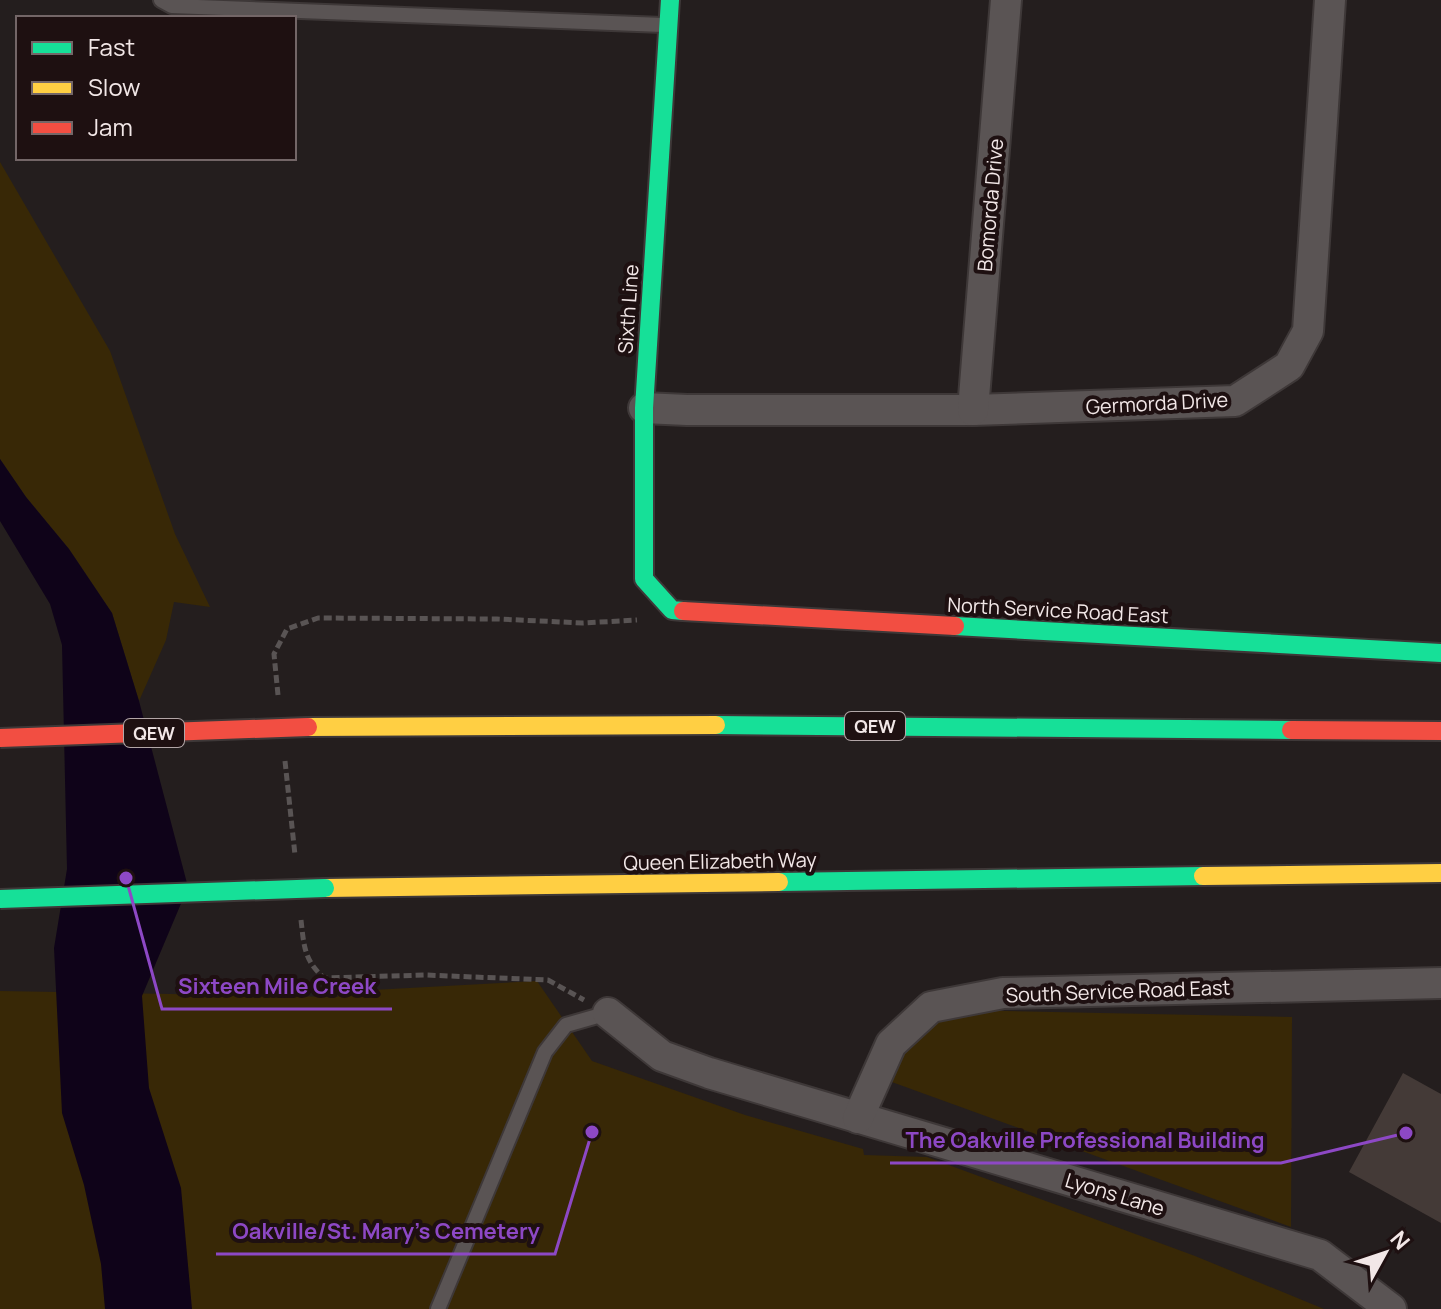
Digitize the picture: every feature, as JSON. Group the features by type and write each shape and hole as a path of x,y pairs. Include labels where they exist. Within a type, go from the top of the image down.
{"main road":[{"name":"Sixth Line","path":"670,0 644,408 644,579 672,610"},
{"name":"North Service Road East","path":"672,610 1441,653"},
{"name":"QEW","path":"0,738 308,727 630,724 1441,731"},
{"name":"Queen Elizabeth Way","path":"0,899 325,888 1441,873"}],"street":[{"name":"Bomorda Drive","path":"973,410 1006,0"},
{"name":"Germorda Drive","path":"644,408 973,410 1235,401 1289,366 1308,331 1330,0"},
{"name":"South Service Road East","path":"858,1118 891,1044 931,1007 1003,993 1441,983"},
{"name":"Lyons Lane","path":"608,1013 662,1056 709,1073 1320,1255 1391,1309"}],"lane":[{"path":"161,0 172,6 668,26"},
{"path":"438,1309 545,1052 566,1025 608,1013"}],"path":[{"path":"279,701 274,654 287,629 318,618 583,623 638,620 672,610"},
{"path":"283,747 295,856"},
{"path":"301,919 304,950 312,967 324,978 425,975 548,980 608,1013"}],"shaded area":[{"path":"0,162 110,351 175,534 210,607 174,602 166,640 139,701 112,613 69,549 26,497 0,459"},
{"path":"0,459 26,497 69,549 112,613 139,701 188,887 142,996 149,1088 181,1188 192,1309 105,1309 101,1264 84,1185 62,1113 54,948 67,869 62,645 50,604 0,521"},
{"path":"537,981 592,1061 745,1115 863,1149 864,1155 927,1157 1195,1256 1324,1309 0,1309 0,991 338,997 336,992"},
{"path":"961,1010 1292,1017 1291,1227 889,1081 911,1037"}],"building":[{"path":"1403,1073 1441,1094 1441,1223 1349,1172"}],"traffic: fast":[{"path":"670,0 644,408 644,579 672,610 683,611"},
{"path":"955,626 1441,653"},
{"path":"716,725 1291,730"},
{"path":"779,882 1203,876"},
{"path":"0,899 325,888"}],"traffic: slow":[{"path":"308,727 716,725"},
{"path":"1203,876 1441,873"},
{"path":"325,888 779,882"}],"traffic: jam":[{"path":"683,611 955,626"},
{"path":"0,738 308,727"},
{"path":"1291,730 1441,731"}],"place":[{"name":"Sixteen Mile Creek","path":"126,878"},
{"name":"Oakville/St. Mary's Cemetery","path":"592,1132"},
{"name":"The Oakville Professional Building","path":"1406,1133"}]}
